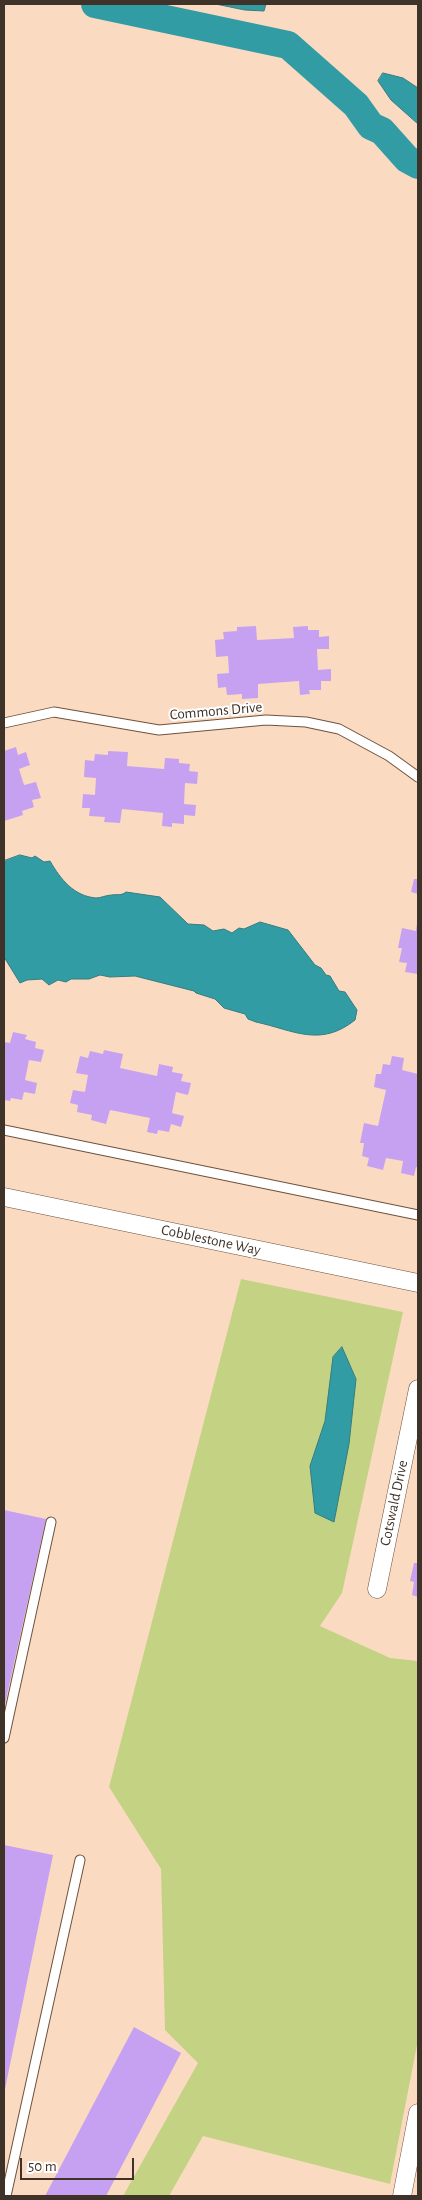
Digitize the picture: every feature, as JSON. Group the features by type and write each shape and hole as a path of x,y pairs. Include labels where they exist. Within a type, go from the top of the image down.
{"street":[{"name":"Cobblestone Way","path":"4,1197 418,1283"},
{"name":"Cotswald Drive","path":"377,1589 418,1389"},
{"path":"402,2196 418,2113"}],"lane":[{"name":"Commons Drive","path":"4,722 54,712 159,730 266,720 306,722 339,730 389,756 418,777"},
{"path":"4,1130 418,1215"},
{"path":"4,1738 51,1522"},
{"path":"6,2196 80,1860"}],"green space":[{"path":"241,1279 403,1312 342,1593 320,1626 390,1658 418,1661 418,2040 390,2184 203,2136 169,2196 123,2196 198,2063 165,2030 161,1869 109,1787"}],"water":[{"path":"216,4 266,4 264,11 245,10"},
{"path":"383,73 403,78 418,88 418,124 391,100 378,81"},
{"path":"20,855 32,858 35,856 44,862 50,861 69,886 88,897 98,898 126,892 160,897 188,924 204,925 213,931 224,929 232,933 239,928 244,929 260,922 288,930 315,965 321,968 326,975 330,976 339,991 345,992 357,1010 355,1020 330,1033 318,1035 294,1032 248,1019 245,1014 224,1008 215,999 194,991 135,976 110,977 100,975 89,979 71,979 66,982 58,980 49,985 42,979 27,980 20,983 4,957 4,861"},
{"path":"342,1347 356,1379 349,1444 334,1522 315,1513 310,1466 325,1421 333,1357"}],"building":[{"path":"256,626 257,640 294,638 293,627 308,626 308,630 319,630 319,637 329,636 329,649 317,649 318,670 331,669 331,681 321,681 321,690 309,690 310,694 300,695 299,681 258,684 258,698 242,699 242,694 227,695 226,687 218,688 217,674 229,673 228,656 216,657 215,640 224,639 223,632 237,631 237,627"},
{"path":"16,747 18,755 26,752 30,765 19,769 24,785 36,782 41,798 32,800 34,807 22,811 23,815 4,821 4,751"},
{"path":"108,751 128,752 127,766 164,769 165,758 179,759 179,763 190,764 189,771 198,772 197,784 185,783 184,804 196,805 195,816 184,815 184,824 172,823 172,827 162,826 163,813 122,809 120,823 104,822 105,817 89,816 90,808 82,808 83,794 95,795 96,778 84,777 85,760 94,761 95,754 108,755"},
{"path":"414,879 418,879 418,894 411,892"},
{"path":"417,923 418,974 405,972 407,963 399,962 402,948 398,948 402,928 416,931"},
{"path":"13,1032 27,1035 25,1039 36,1042 35,1048 44,1050 41,1062 29,1060 25,1080 37,1083 35,1094 24,1092 22,1100 11,1098 10,1101 4,1100 4,1042 10,1043"},
{"path":"104,1050 123,1054 120,1068 157,1076 159,1064 173,1067 172,1072 183,1074 181,1081 191,1083 188,1095 176,1092 172,1113 184,1116 181,1127 171,1124 169,1132 158,1130 157,1134 147,1132 150,1118 110,1110 106,1124 91,1120 92,1115 77,1112 78,1105 70,1103 73,1090 85,1092 88,1075 76,1073 80,1056 88,1058 90,1051 103,1054"},
{"path":"392,1056 404,1058 402,1070 418,1074 418,1168 416,1167 414,1176 401,1173 403,1161 386,1158 383,1170 367,1166 369,1158 362,1156 364,1143 360,1143 364,1123 378,1126 386,1090 374,1087 376,1074 381,1074 383,1064 390,1065"},
{"path":"4,1510 46,1519 5,1704 4,1704"},
{"path":"414,1563 418,1563 418,1597 412,1595 414,1582 410,1581"},
{"path":"4,1845 53,1855 5,2089 4,2089"},
{"path":"134,2027 181,2053 106,2196 45,2196"}],"waterway":[{"path":"95,4 288,45 356,105 371,126 382,131 407,159 418,165"}]}
